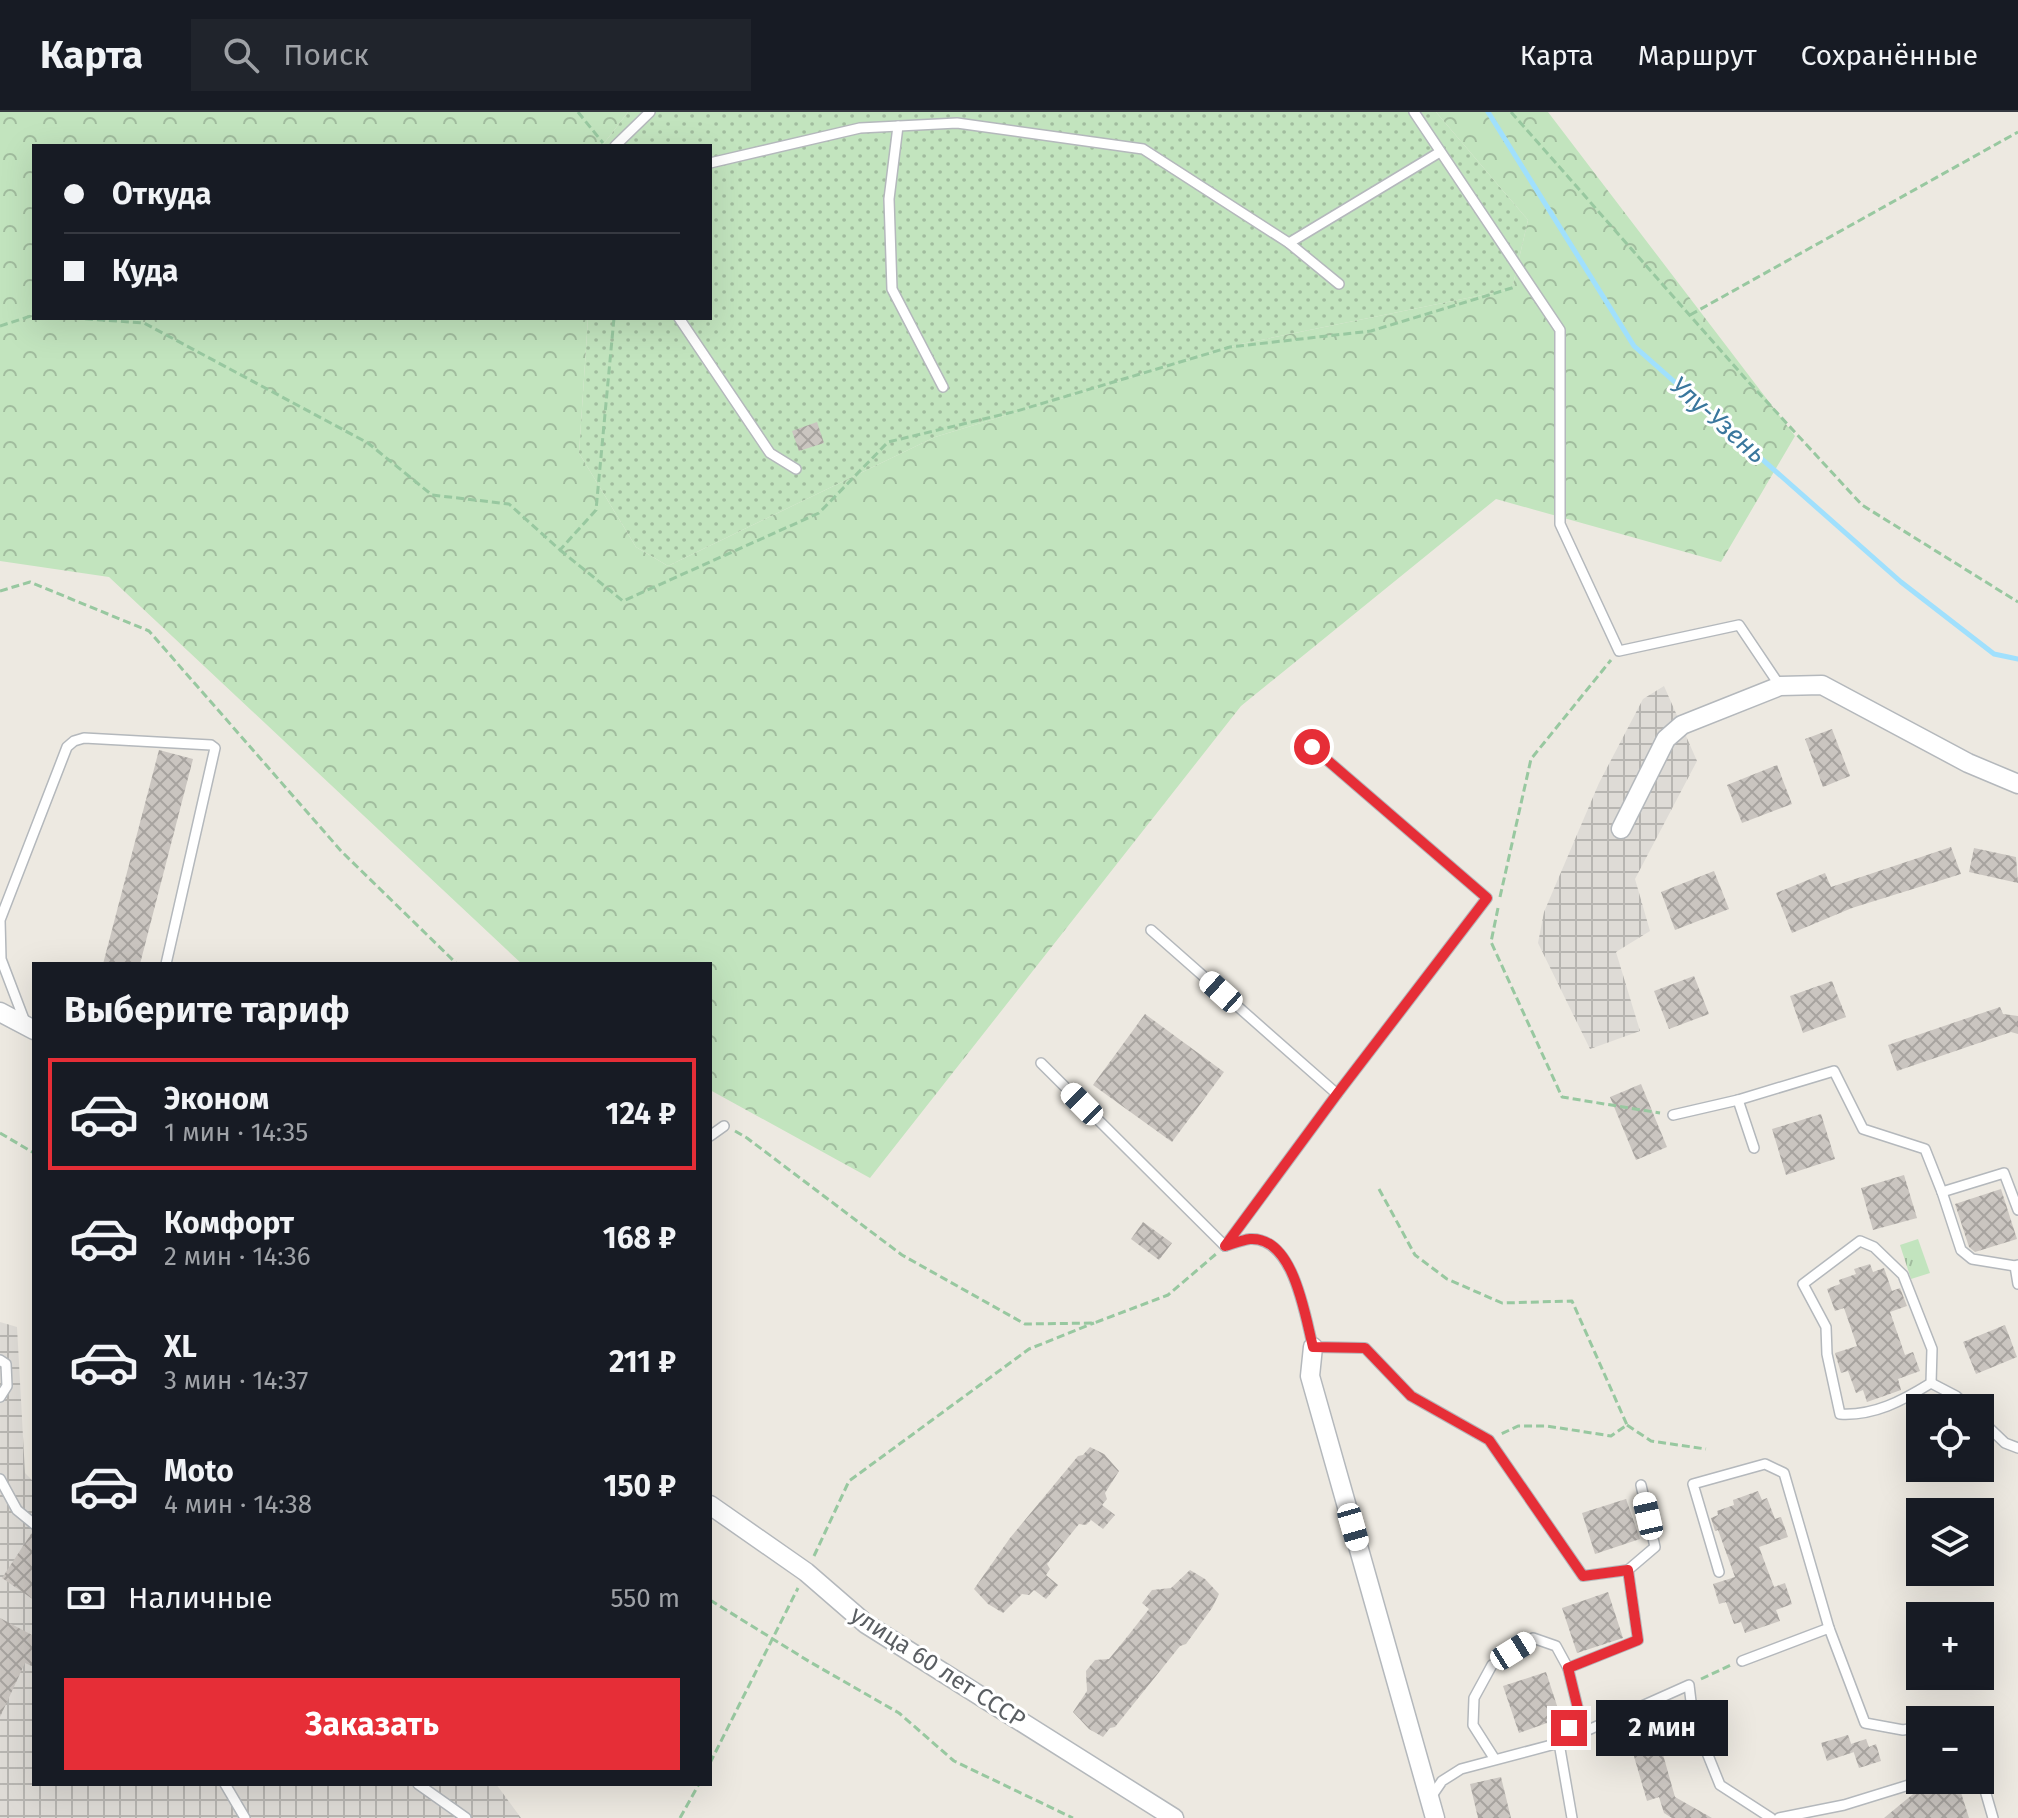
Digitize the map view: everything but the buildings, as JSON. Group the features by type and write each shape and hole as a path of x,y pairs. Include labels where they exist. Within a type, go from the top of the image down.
{"street":[{"path":"1621,829 1666,739 1682,725 1780,686 1822,685 1968,763 2018,784"},
{"path":"0,1012 30,1028"},
{"path":"1313,1347 1310,1376 1435,1818"},
{"name":"улица 60 лет СССР","path":"712,1506 806,1572 866,1624 1174,1818"}],"lane":[{"path":"617,144 650,112"},
{"path":"1414,112 1560,330 1560,524 1619,651 1739,625 1780,686"},
{"path":"712,163 860,128 957,123 1143,149 1289,243 1339,284"},
{"path":"898,126 889,199 892,289 943,387"},
{"path":"1289,243 1440,152"},
{"path":"680,320 770,453 796,469"},
{"path":"30,1028 1,959 0,920 67,747 74,741 84,738 211,745 215,748 166,962"},
{"path":"1225,1246 1487,898 1312,747"},
{"path":"1151,930 1337,1094"},
{"path":"1041,1063 1225,1246"},
{"path":"1673,1115 1738,1100 1834,1071 1863,1129 1925,1149 1961,1250 1972,1259 2017,1265 2018,1284"},
{"path":"1738,1100 1754,1148"},
{"path":"712,1135 724,1126"},
{"path":"1942,1192 2004,1173 2018,1210"},
{"path":"1225,1246 1252,1239 1273,1247 1293,1272 1313,1347 1365,1348 1411,1396 1489,1440 1583,1576 1628,1570 1655,1547 1641,1485"},
{"path":"1860,1241 1874,1247 1903,1275 1932,1349 1931,1383 1902,1401 1862,1415 1840,1414 1827,1354 1826,1327 1803,1284 1860,1241"},
{"path":"0,1360 6,1364 7,1386 0,1397"},
{"path":"1931,1383 1952,1394"},
{"path":"1994,1432 2005,1443 2018,1448"},
{"path":"1719,1572 1693,1484 1765,1464 1784,1473 1829,1628 1865,1723 1906,1729"},
{"path":"0,1479 17,1510 32,1522"},
{"path":"1568,1668 1638,1640 1628,1570"},
{"path":"1742,1661 1829,1628"},
{"path":"1494,1758 1473,1725 1474,1698 1492,1665 1533,1638 1556,1646 1568,1668 1579,1713 1559,1743 1572,1818"},
{"path":"1430,1799 1442,1781 1461,1769 1559,1743 1689,1685 1693,1718 1720,1785 1771,1818"},
{"path":"226,1786 245,1818"},
{"path":"421,1786 466,1818"},
{"path":"1779,1818 1844,1805 1906,1786"},
{"path":"1986,1794 1993,1818"}],"path":[{"path":"578,112 604,144"},
{"path":"1511,112 1862,505 2018,602"},
{"path":"1690,315 2018,132"},
{"path":"101,320 144,323 368,443 432,495 509,504 623,601 819,513 888,442 1017,411 1230,347 1371,331 1500,293 1525,282"},
{"path":"0,326 32,316"},
{"path":"560,550 596,510 614,320"},
{"path":"0,591 30,582 149,631 342,852 455,962"},
{"path":"1619,651 1531,759 1491,942 1562,1097 1673,1115"},
{"path":"724,1126 747,1138 902,1255 1025,1324 1094,1323"},
{"path":"0,1133 32,1152"},
{"path":"1379,1189 1415,1255 1447,1279 1502,1303 1572,1301 1627,1425 1651,1441 1706,1449"},
{"path":"712,1759 849,1481 1029,1349 1168,1295 1225,1246"},
{"path":"1489,1440 1518,1426 1547,1426 1611,1436 1627,1425"},
{"path":"712,1601 899,1713 954,1761 1073,1818"},
{"path":"1689,1685 1742,1661"},
{"path":"680,1818 698,1786"}],"shaded area":[{"path":"1664,686 1697,761 1635,879 1650,931 1616,952 1640,1031 1590,1049 1538,943 1544,912 1599,783 1643,699"},
{"path":"0,1322 17,1327 25,1473 32,1480 32,1786 497,1786 521,1818 0,1818"}],"green space":[{"path":"0,112 628,112 604,144 32,144 32,320 588,320 579,453 636,547 668,566 935,437 1241,344 1512,289 1528,220 1436,112 1548,112 1795,436 1721,562 1496,499 1241,706 870,1178 712,1091 712,962 520,962 109,577 0,561"},
{"path":"628,112 1436,112 1528,220 1512,289 1241,344 935,437 668,566 636,547 579,453 588,320 712,320 712,144 604,144"},
{"path":"1918,1239 1930,1273 1911,1279 1900,1245"}],"waterway":[{"name":"Улу-Узень","path":"1488,112 1634,346 1901,582 1994,654 2018,659"}],"route":[{"path":"1312,747 1487,898 1225,1246 1252,1239 1273,1247 1293,1272 1313,1347 1365,1348 1411,1396 1489,1440 1583,1576 1628,1570 1638,1640 1568,1668 1579,1713 1569,1728"}]}
